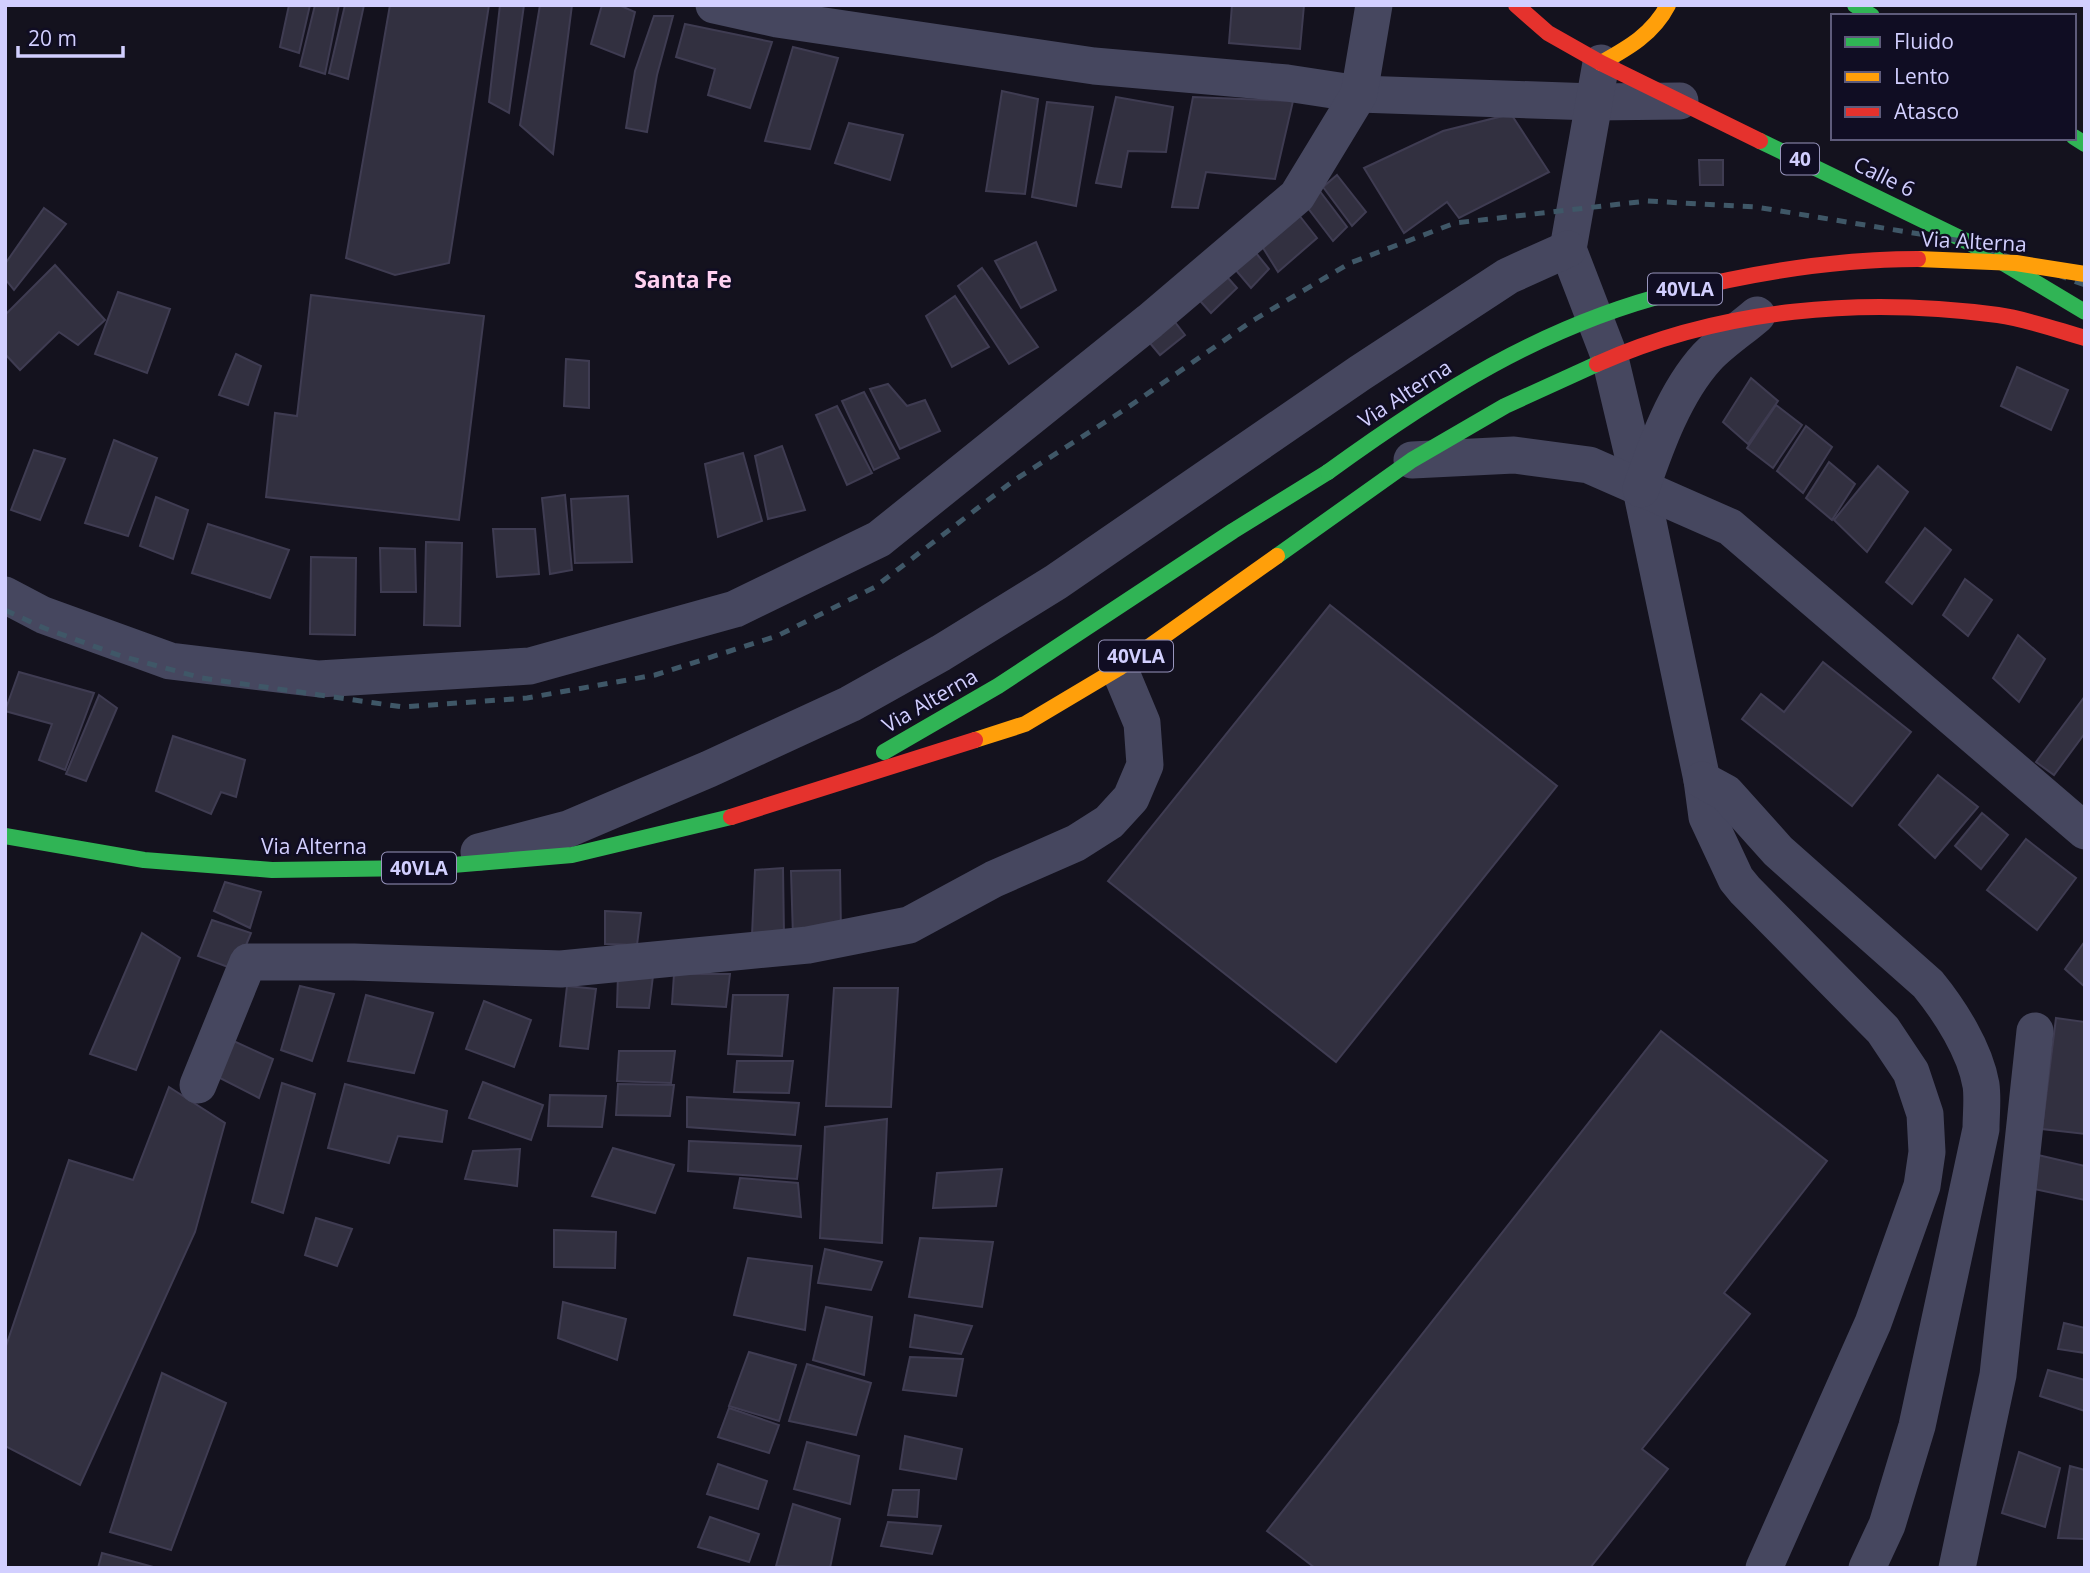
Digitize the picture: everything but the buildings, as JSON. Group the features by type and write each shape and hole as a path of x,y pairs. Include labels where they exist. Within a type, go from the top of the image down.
{"main road":[{"name":"Calle 6","path":"1516,5 1548,33 1601,63 1968,242 2085,312"},
{"path":"1601,63 1637,43 1665,14 1668,5"},
{"name":"Via Alterna","path":"825,787 998,686 1233,531 1328,472 1406,415 1489,365 1577,324 1668,293 1762,272 1859,260 1955,259 2052,268 2085,274"},
{"name":"Via Alterna","path":"5,836 144,860 272,870 417,868 572,855 719,821 1025,724 1119,668 1412,460 1505,406 1610,358 1682,332 1758,315 1879,304 2000,315 2085,338"}],"street":[{"path":"715,5 777,19 1094,66 1287,83 1359,94 1594,102 1680,101"},
{"path":"5,595 43,615 170,661 319,679 530,666 736,609 879,539 1150,321 1297,197 1359,94 1374,5"},
{"path":"1601,63 1568,248 1610,358 1641,489 1702,780 1707,817 1736,878 1883,1030 1911,1072 1925,1114 1927,1152 1922,1186 1873,1323 1764,1568"},
{"path":"417,868 568,829 709,769 850,704 941,653 1056,582 1360,373 1508,276 1568,248"},
{"path":"1641,489 1657,442 1685,390 1707,357 1758,315"},
{"path":"1412,460 1514,455 1589,465 1730,527 2085,831"},
{"path":"198,1085 248,962 354,962 561,969 808,945 909,925 994,879 1076,843 1109,822 1130,798 1145,765 1142,723 1119,668"},
{"path":"1702,780 1726,793 1777,851 1928,984 1949,1010 1968,1047 1981,1085 1981,1129 1917,1426 1887,1525 1867,1568"},
{"path":"1962,1567 1998,1375 2035,1031"}],"railway":[{"path":"5,610 44,628 121,656 202,678 403,707 527,698 655,675 777,636 875,587 1013,481 1124,410 1252,321 1350,263 1455,223 1647,201 1756,207 1968,242 2085,285"}],"traffic: fast":[{"path":"1855,5 1869,14"},
{"path":"2076,138 2085,144"},
{"path":"1760,141 1968,242 2085,312"},
{"path":"1328,472 1410,415 1493,365 1581,323 1676,292"},
{"path":"1277,556 1412,460 1505,406 1597,364"},
{"path":"884,752 998,686 1233,531 1328,472"},
{"path":"5,836 144,860 272,870 417,868 572,855 731,817"}],"traffic: slow":[{"path":"1601,63 1630,46 1647,32 1668,5"},
{"path":"1918,259 2016,263 2085,274"},
{"path":"975,740 1025,724 1119,668 1277,556"}],"traffic: jam":[{"path":"1516,5 1548,33 1601,63 1760,141"},
{"path":"1676,292 1796,268 1856,261 1918,259"},
{"path":"1597,364 1693,330 1743,319 1844,308 1896,307 1998,315 2085,338"},
{"path":"731,817 975,740"}],"district":[{"name":"Santa Fe","path":"683,280"}]}
